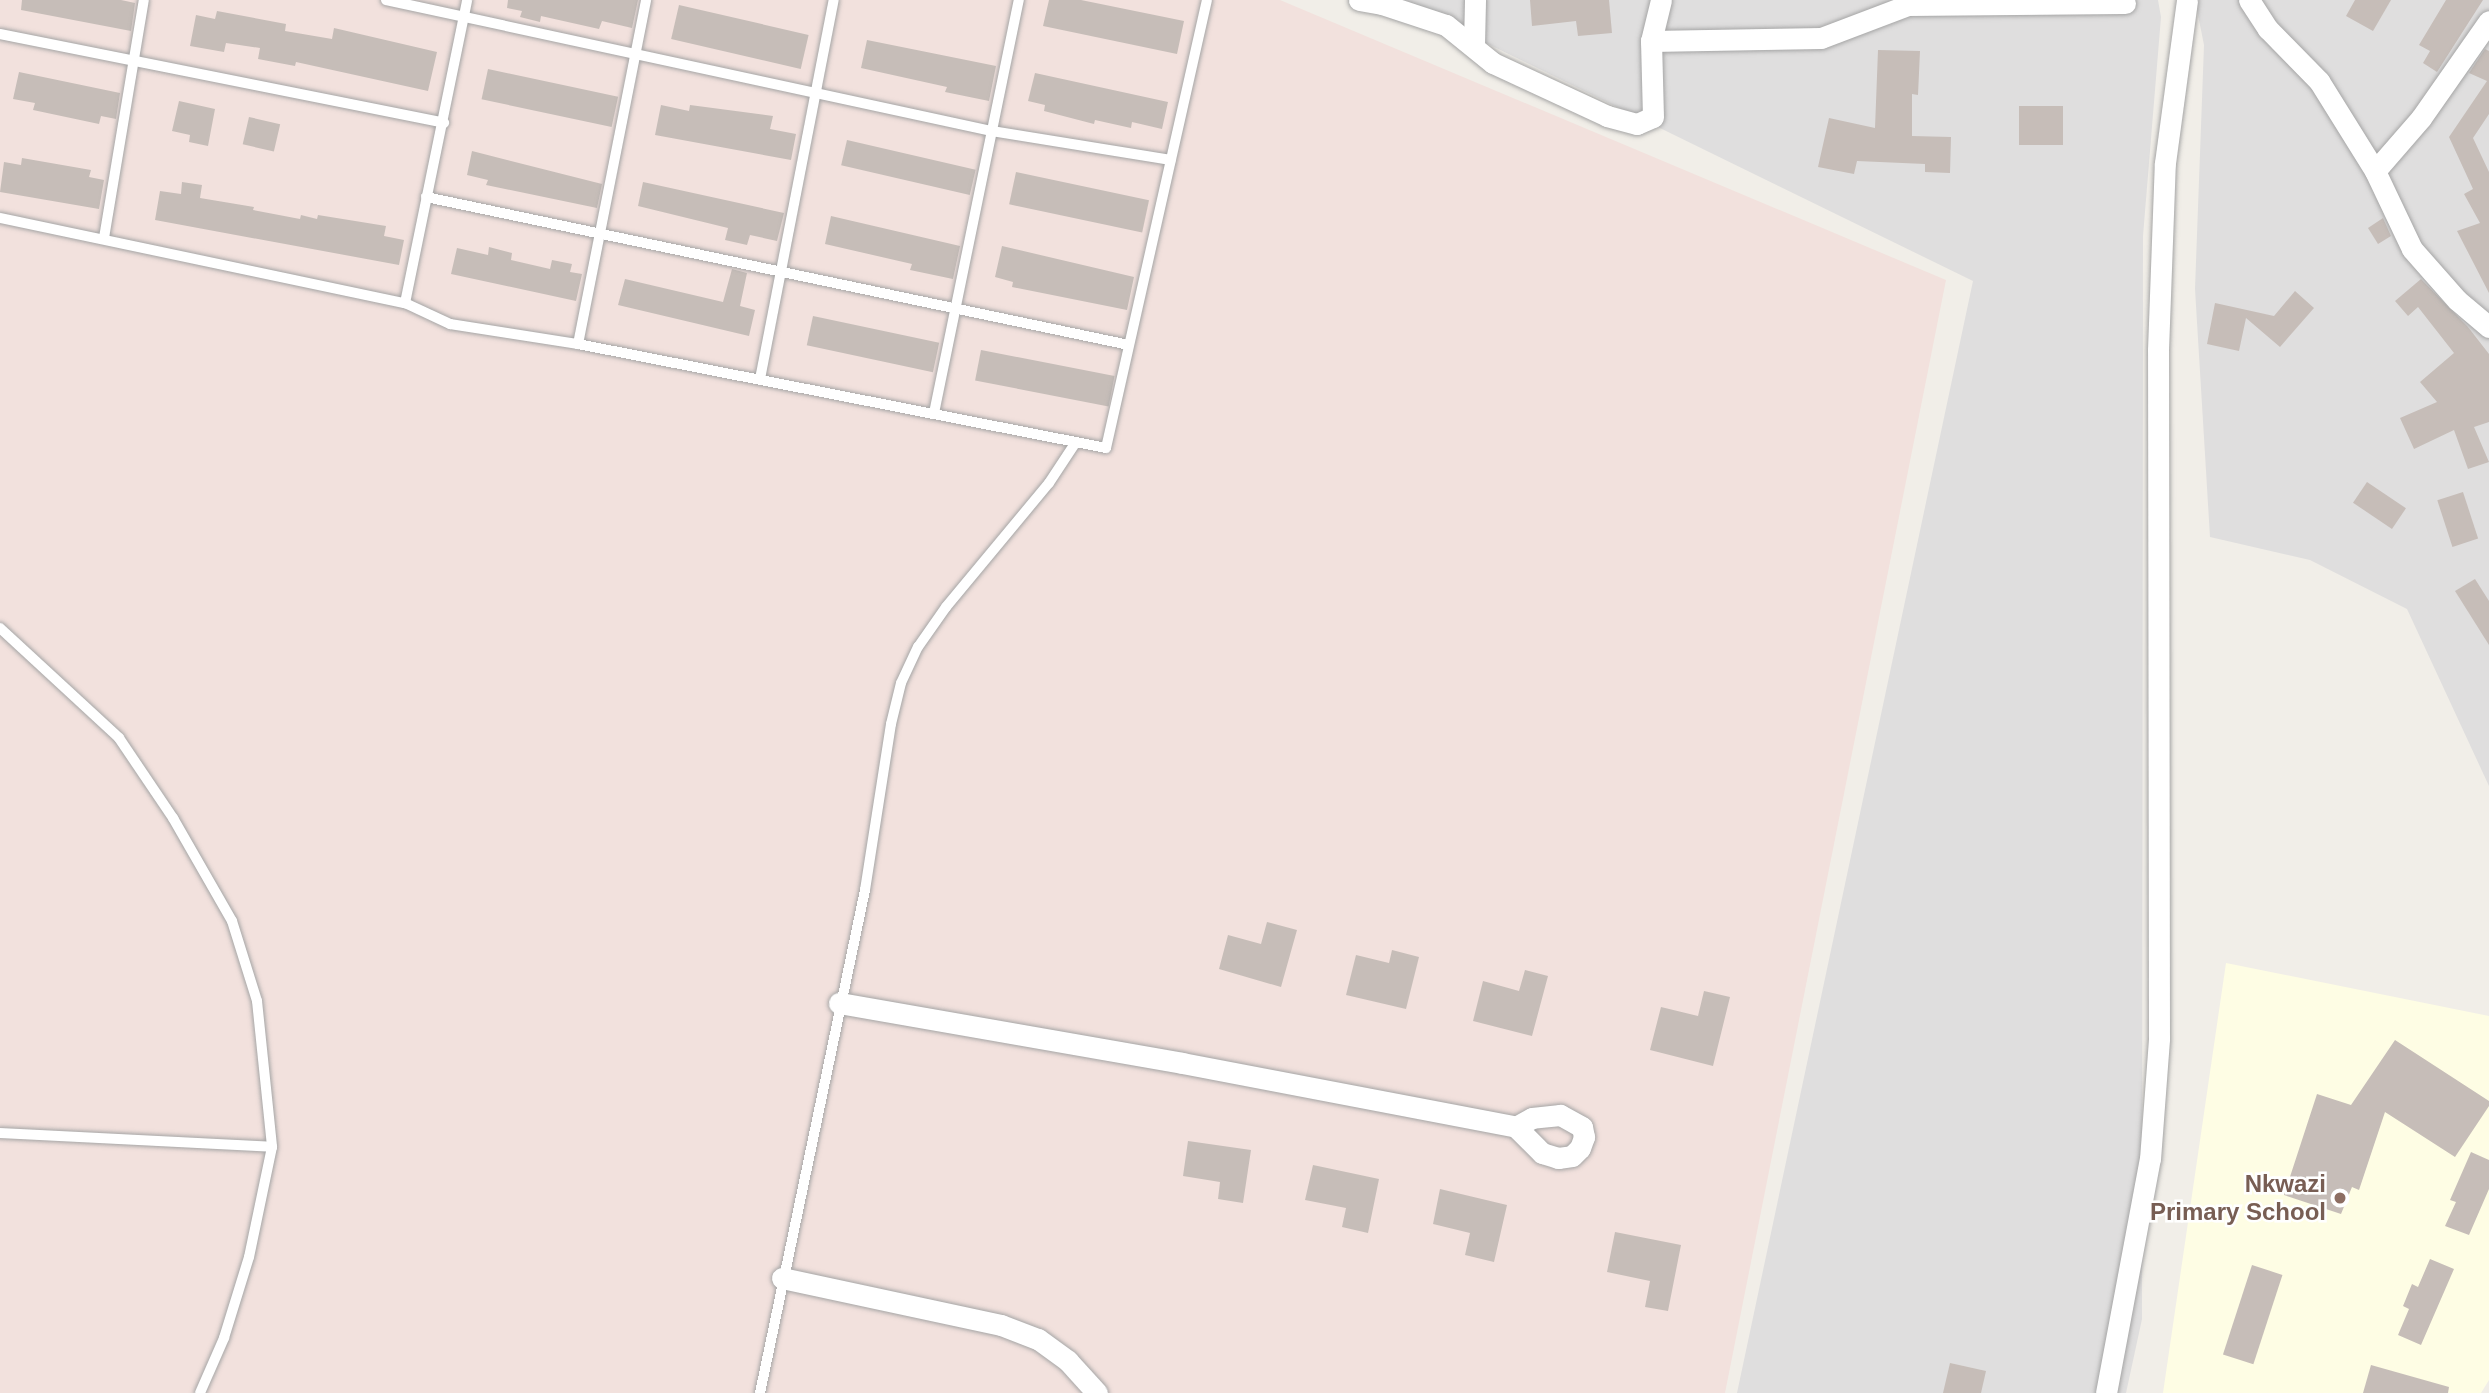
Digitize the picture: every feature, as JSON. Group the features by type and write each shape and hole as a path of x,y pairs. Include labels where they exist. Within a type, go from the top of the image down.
{"street":[{"path":"1359,0 1382,4 1446,25 1493,63 1606,116 1637,124 1653,117 1651,41 1661,0"},
{"path":"1474,45 1475,0"},
{"path":"2106,1393 2150,1159 2160,1038 2156,564 2159,288 2165,163 2187,0"},
{"path":"2249,0 2268,29 2319,81 2375,171 2412,249 2457,300 2489,327"},
{"path":"1651,41 1821,38 1908,2 2126,4"},
{"path":"2375,171 2421,118 2489,21"},
{"path":"839,1003 1182,1063 1516,1127"},
{"path":"782,1278 1001,1325 1048,1346 1068,1361 1097,1393"}],"lane":[{"path":"104,238 144,0"},
{"path":"386,0 635,56 816,90 992,131 1171,160"},
{"path":"405,303 444,123 467,0"},
{"path":"578,344 646,0"},
{"path":"760,379 834,0"},
{"path":"934,413 1019,0"},
{"path":"0,218 405,303 450,324 578,344 1106,448 1207,0"},
{"path":"0,34 444,123"},
{"path":"426,197 1129,345"},
{"path":"760,1393 839,1003 865,890 889,736 901,683 918,647 946,607 1049,483 1076,442"},
{"path":"0,628 120,738 173,818 232,922 257,1001 272,1147 248,1257 224,1338 200,1393"},
{"path":"0,1133 272,1147"}],"shaded area":[{"path":"0,0 1280,0 1946,280 1725,1393 0,1393"},
{"path":"1398,0 2158,0 2161,17 2143,236 2142,1319 2126,1393 1737,1393 1973,281"},
{"path":"2195,0 2489,0 2489,786 2407,609 2310,560 2210,537 2195,289 2204,45"},
{"name":"Nkwazi Primary School","path":"2226,963 2489,1016 2489,1380 2481,1393 2163,1393"}],"building":[{"path":"22,0 121,0 135,3 131,31 21,10"},
{"path":"508,0 638,0 632,28 602,21 599,29 541,16 540,22 520,17 522,11 507,8"},
{"path":"1049,0 1081,0 1184,21 1177,54 1043,26"},
{"path":"1530,0 1609,0 1612,33 1578,36 1576,21 1532,26"},
{"path":"2355,0 2391,0 2373,31 2346,16"},
{"path":"2446,0 2483,0 2437,72 2423,63 2430,51 2419,45"},
{"path":"679,5 809,35 801,69 671,39"},
{"path":"217,11 286,24 285,31 332,39 334,28 437,52 428,91 296,62 295,66 258,59 260,48 226,43 224,52 190,46 196,15 215,19"},
{"path":"867,40 996,66 989,101 945,92 947,87 861,68"},
{"path":"2485,49 2489,51 2489,114 2473,138 2489,172 2489,293 2457,231 2480,223 2464,194 2473,189 2449,137 2487,81 2469,73"},
{"path":"1878,50 1920,51 1918,95 1912,94 1912,136 1951,137 1950,173 1925,172 1925,164 1857,161 1854,174 1818,167 1829,118 1875,128"},
{"path":"488,69 618,97 612,127 482,99"},
{"path":"19,72 120,93 116,119 101,116 99,124 33,110 35,103 13,99"},
{"path":"1035,73 1168,102 1162,129 1132,122 1131,128 1095,120 1094,124 1044,111 1045,105 1028,101"},
{"path":"179,101 215,109 208,146 189,142 190,135 172,131"},
{"path":"661,105 689,111 690,105 773,116 770,129 796,134 791,160 655,135"},
{"path":"2019,106 2063,106 2063,145 2019,145"},
{"path":"249,117 280,124 274,151 243,144"},
{"path":"847,140 976,170 970,195 841,165"},
{"path":"472,151 602,184 597,208 486,185 488,180 467,175"},
{"path":"22,158 91,170 89,177 104,180 99,209 0,192 4,162 21,165"},
{"path":"1016,172 1149,200 1142,233 1009,204"},
{"path":"182,182 202,185 200,198 254,207 253,210 300,219 301,215 317,219 318,215 386,226 384,236 404,240 399,265 155,220 160,191 181,194"},
{"path":"643,182 784,213 777,241 750,235 747,245 725,240 728,228 638,206"},
{"path":"831,216 960,246 953,279 910,270 912,264 825,244"},
{"path":"2383,218 2391,236 2378,244 2368,228"},
{"path":"1002,246 1134,277 1127,310 1012,287 1013,282 995,277"},
{"path":"489,247 512,253 511,260 550,269 552,260 572,264 570,272 582,274 576,301 451,274 457,248 488,255"},
{"path":"732,269 747,273 740,306 755,310 749,336 618,305 625,279 723,302"},
{"path":"2421,279 2468,327 2489,354 2489,422 2474,427 2489,462 2468,469 2454,430 2414,449 2400,418 2437,402 2420,382 2454,353 2418,307 2408,316 2395,301"},
{"path":"2295,291 2314,308 2280,347 2246,318 2239,351 2207,344 2215,303 2274,316"},
{"path":"813,316 939,343 933,372 807,345"},
{"path":"981,350 1115,376 1109,406 975,380"},
{"path":"2367,482 2406,508 2392,529 2353,503"},
{"path":"2463,492 2478,539 2452,547 2437,500"},
{"path":"2475,579 2489,601 2489,645 2455,591"},
{"path":"1267,922 1297,930 1281,987 1219,969 1228,935 1261,944"},
{"path":"1392,950 1419,957 1406,1009 1346,995 1356,955 1389,963"},
{"path":"1525,970 1548,976 1532,1036 1473,1021 1483,981 1519,991"},
{"path":"1704,991 1730,997 1713,1066 1650,1050 1661,1007 1698,1016"},
{"path":"2395,1040 2489,1101 2489,1106 2455,1157 2385,1112 2359,1190 2352,1187 2341,1214 2284,1195 2317,1094 2351,1105"},
{"path":"1188,1141 1251,1150 1243,1203 1218,1199 1220,1182 1183,1176"},
{"path":"2471,1152 2489,1160 2489,1189 2469,1235 2445,1226 2456,1202 2450,1200"},
{"path":"1313,1165 1379,1179 1368,1233 1342,1227 1346,1208 1305,1200"},
{"path":"1440,1189 1507,1205 1494,1262 1465,1255 1470,1233 1433,1224"},
{"path":"1615,1232 1681,1245 1668,1311 1645,1307 1650,1281 1607,1272"},
{"path":"2430,1259 2454,1269 2421,1345 2398,1335 2409,1309 2403,1306 2412,1284 2418,1287"},
{"path":"2252,1265 2282,1275 2253,1364 2223,1354"},
{"path":"1950,1363 1986,1371 1981,1393 1943,1393"},
{"path":"2371,1365 2449,1387 2448,1393 2363,1393"}],"place":[{"name":"Nkwazi Primary School","path":"2340,1198"}]}
